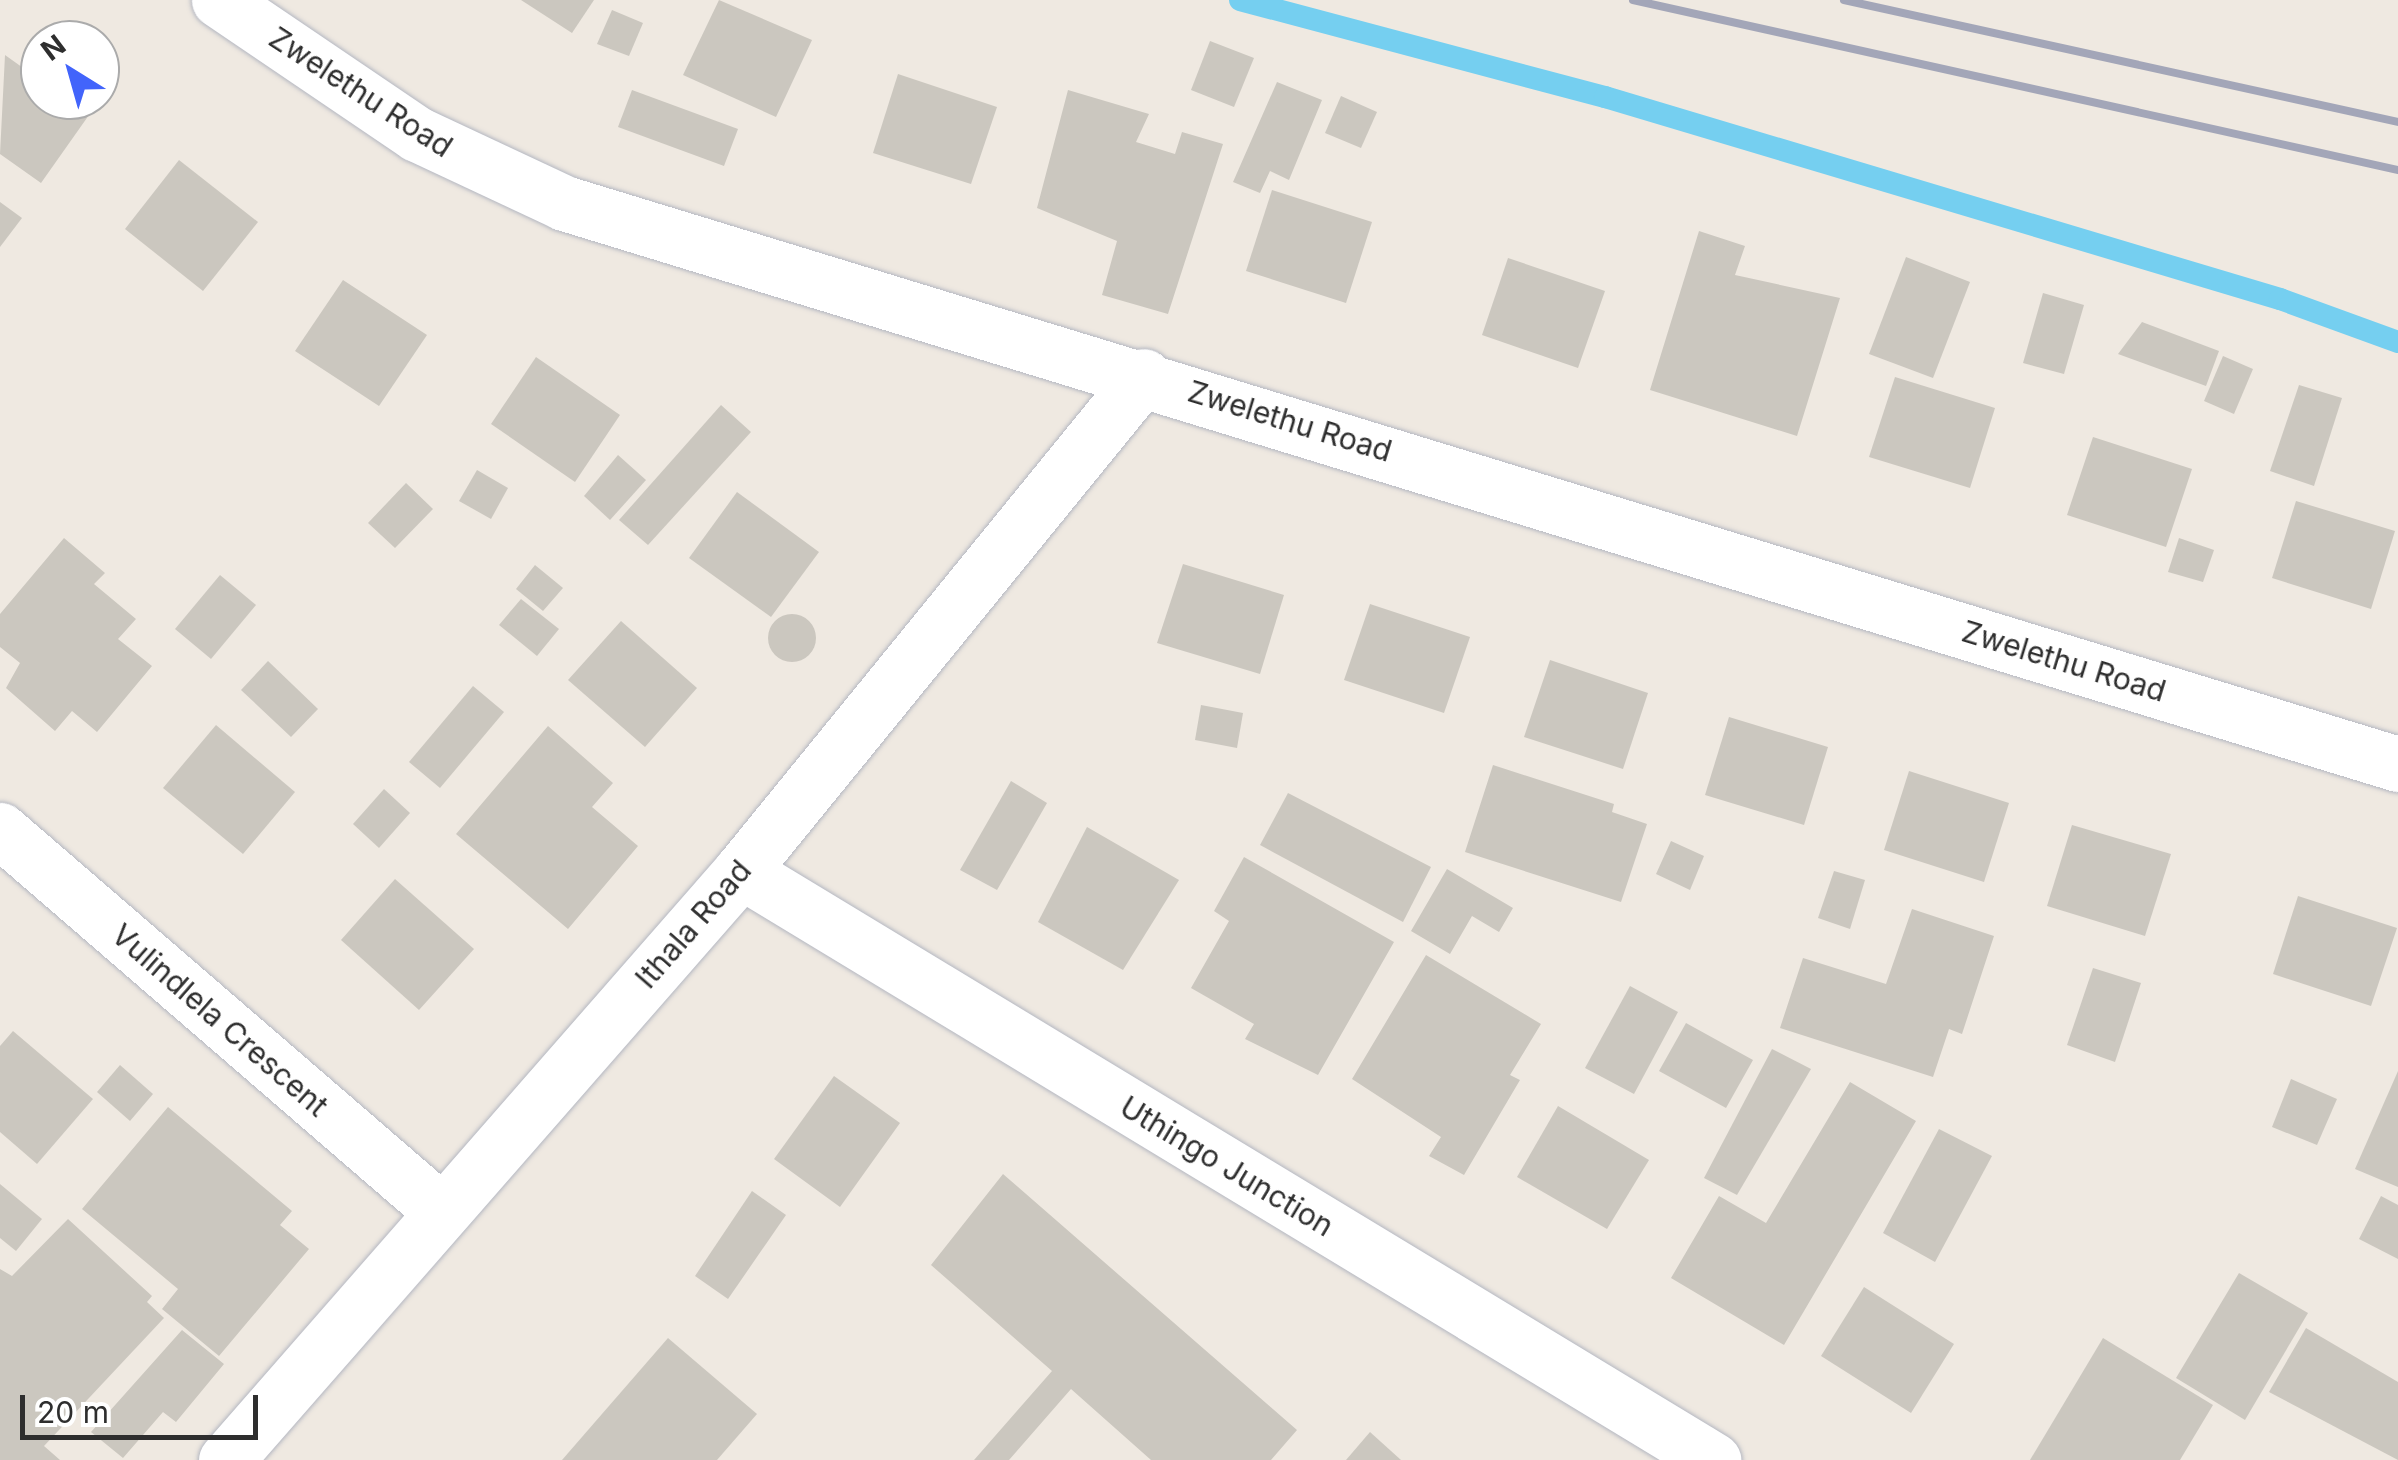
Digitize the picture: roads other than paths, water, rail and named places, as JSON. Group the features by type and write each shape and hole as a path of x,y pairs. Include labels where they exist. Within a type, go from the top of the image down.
{"street":[{"name":"Zwelethu Road","path":"220,0 417,134 564,203 1144,376 2398,764"},
{"name":"Ithala Road","path":"226,1460 440,1210 740,871 1144,376"},
{"name":"Vulindlela Crescent","path":"0,830 440,1210"},
{"name":"Uthingo Junction","path":"740,871 1713,1460"}],"waterway":[{"path":"1240,0 1605,97 2280,299 2398,342"}],"railway":[{"path":"1633,0 2398,170"},
{"path":"1844,0 2398,122"}]}
